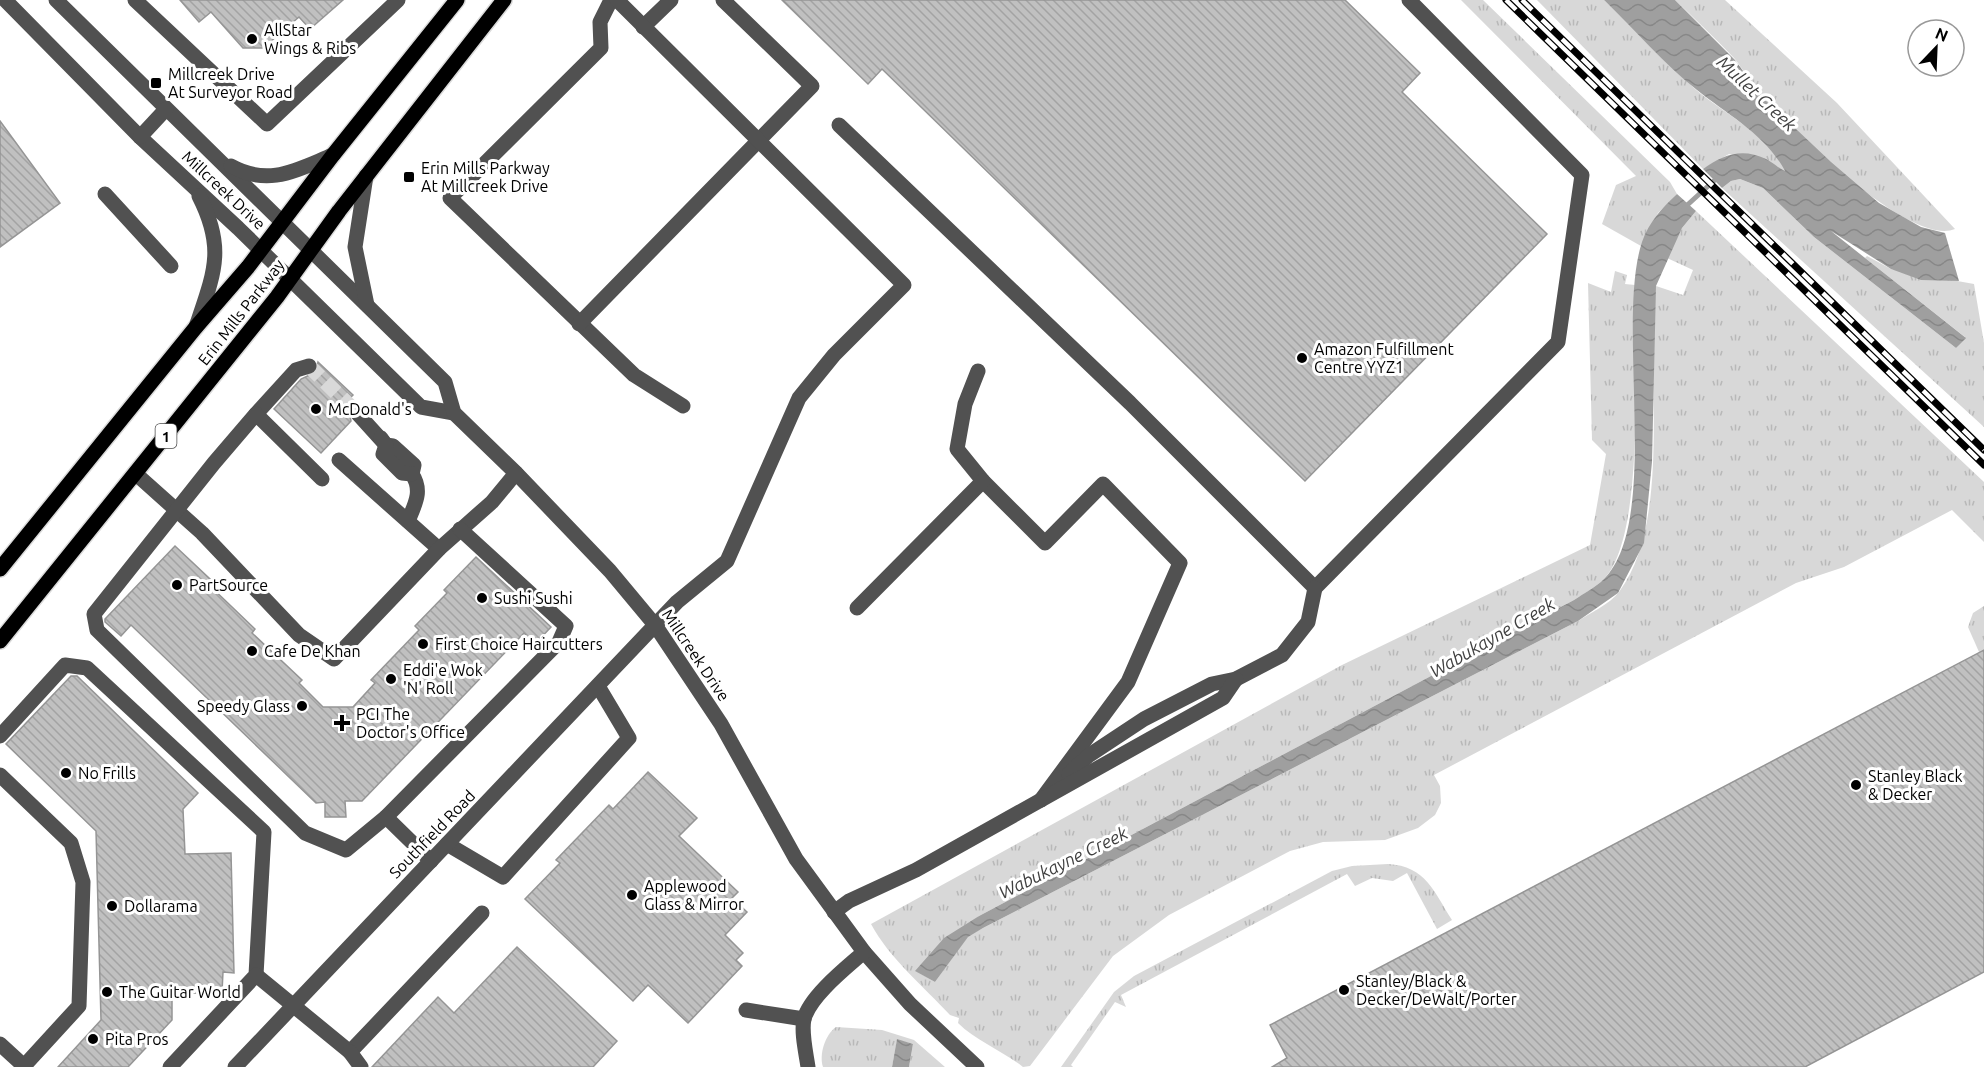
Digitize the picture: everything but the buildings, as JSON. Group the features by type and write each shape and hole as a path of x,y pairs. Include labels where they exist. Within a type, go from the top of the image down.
{"main road":[{"name":"Erin Mills Parkway","path":"0,569 261,250 333,155 457,0"},
{"name":"Erin Mills Parkway","path":"0,641 290,279 366,176 504,0"}],"street":[{"name":"Millcreek Drive","path":"5,0 140,137 261,250 421,407 454,413"},
{"name":"Millcreek Drive","path":"56,0 445,382 454,413 516,473 610,571 655,625 721,724 796,859 834,912 910,1004 977,1067"},
{"path":"135,0 267,123 398,0"},
{"path":"611,0 600,22 601,48 450,198 634,375 683,405"},
{"path":"617,0 759,141"},
{"path":"644,27 671,0"},
{"path":"579,324 812,86 723,0"},
{"path":"834,912 849,901 916,870 1223,698 1236,679 1282,655 1308,622 1315,588 1558,342 1582,175 1409,0"},
{"path":"140,137 166,110"},
{"path":"839,125 1130,403 1315,588"},
{"name":"Southfield Road","path":"235,1067 677,602 727,561 799,398 834,355 904,285 759,141"},
{"path":"214,156 247,174 266,177 290,172 333,155"},
{"path":"366,176 355,247 368,305"},
{"path":"193,185 209,217 214,234 215,254 213,274 196,327"},
{"path":"105,195 171,266"},
{"path":"309,366 296,370 256,414 94,614 97,630 305,833 346,850 386,817 559,642 566,626 460,529"},
{"path":"978,371 965,404 957,449 982,481 1046,543 1103,484 1180,562 1128,682 1041,800"},
{"path":"256,414 322,479"},
{"path":"358,414 386,445 393,446 414,465 412,474 419,484 417,500 408,521"},
{"path":"339,460 439,549"},
{"path":"136,474 202,533 300,635 334,659 439,549 492,502 516,473"},
{"path":"857,608 982,481"},
{"path":"0,736 65,665 87,668 264,832 256,975 170,1067"},
{"path":"447,844 503,877 629,738 598,686"},
{"path":"0,775 71,843 83,882 79,1006 23,1066 0,1044"},
{"path":"386,817 431,861"},
{"path":"350,1052 482,914"},
{"path":"807,1067 804,1019 816,1000 864,951"},
{"path":"256,975 295,1004 350,1052 361,1067"},
{"path":"746,1010 804,1019"}],"green space":[{"path":"1461,0 1483,0 1670,182 1677,194 1658,213 1641,246 1602,224 1616,185 1636,176"},
{"path":"1537,0 1604,0 1694,88 1759,137 1780,160 1785,172 1777,166 1729,154 1703,169"},
{"path":"1675,0 1725,0 1837,103 1955,229 1935,230 1911,221 1854,183 1779,115 1760,94 1734,58"},
{"path":"1740,179 1763,188 1814,237 1956,348 1965,337 1865,258 1867,256 1891,269 1974,284 1984,343 1984,427 1722,188 1731,181"},
{"path":"1696,211 1984,482 1984,542 1952,510 1844,567 1796,583 1434,775 1440,786 1441,803 1435,815 1418,828 1385,840 1323,842 1290,851 1169,915 1113,956 1030,1066 1023,1067 958,1023 959,1018 950,1015 887,949 871,924 1342,665 1590,545 1606,454 1592,440 1588,283 1611,292 1615,271 1627,275 1625,284 1635,285 1635,440 1627,523 1618,556 1604,579 1574,600 979,916 916,971 935,982 968,936 1578,621 1619,592 1636,562 1646,526 1652,486 1653,321 1656,286 1683,295 1693,270 1667,258 1682,228"},
{"path":"1984,606 1984,650 1979,652 1968,627 1973,613"},
{"path":"1388,864 1412,870 1428,882 1452,920 1437,929 1407,873 1393,881 1372,878 1355,886 1347,874 1121,995 1126,1007 1115,1002 1071,1065 1073,1067 1061,1067 1114,992 1134,976 1332,871 1352,866"},
{"path":"836,1027 882,1030 914,1040 945,1067 909,1067 913,1044 897,1040 892,1067 823,1067 824,1045"}],"water":[{"name":"Mullet Creek","path":"1604,0 1675,0 1735,60 1763,98 1831,162 1879,203 1921,227 1945,233 1959,281 1921,280 1891,269 1831,231 1966,338 1956,348 1814,237 1763,188 1740,179 1731,181 1722,188 1703,169 1733,154 1757,155 1785,171 1777,158 1757,136 1685,80"},
{"path":"1677,194 1696,211 1682,228 1656,286 1652,462 1644,543 1618,593 1578,621 983,928 968,937 935,982 915,971 944,938 979,916 1574,600 1604,579 1621,551 1631,513 1635,419 1633,321 1635,278 1642,242 1648,228"},
{"path":"897,1039 913,1044 909,1067 892,1067"}],"waterway":[{"name":"Wabukayne Creek","path":"1684,208 1717,178"}],"tunnel":[{"path":"309,366 358,414"}],"railway":[{"path":"1506,0 1984,465"},
{"path":"1522,0 1984,450"}],"place":[{"name":"AllStar Wings & Ribs","path":"252,39"},
{"name":"Millcreek Drive At Surveyor Road","path":"156,83"},
{"name":"Erin Mills Parkway At Millcreek Drive","path":"409,177"},
{"name":"Amazon Fulfillment Centre YYZ1","path":"1302,358"},
{"name":"McDonald's","path":"316,409"},
{"name":"PartSource","path":"177,585"},
{"name":"Sushi Sushi","path":"482,598"},
{"name":"First Choice Haircutters","path":"423,644"},
{"name":"Cafe De Khan","path":"252,651"},
{"name":"Eddi'e Wok 'N' Roll","path":"391,679"},
{"name":"Speedy Glass","path":"302,706"},
{"name":"PCI The Doctor's Office","path":"342,723"},
{"name":"No Frills","path":"66,773"},
{"name":"Stanley Black & Decker","path":"1856,785"},
{"name":"Applewood Glass & Mirror","path":"632,895"},
{"name":"Dollarama","path":"112,906"},
{"name":"Stanley/Black & Decker/DeWalt/Porter","path":"1344,990"},
{"name":"The Guitar World","path":"107,992"},
{"name":"Pita Pros","path":"93,1039"}]}
